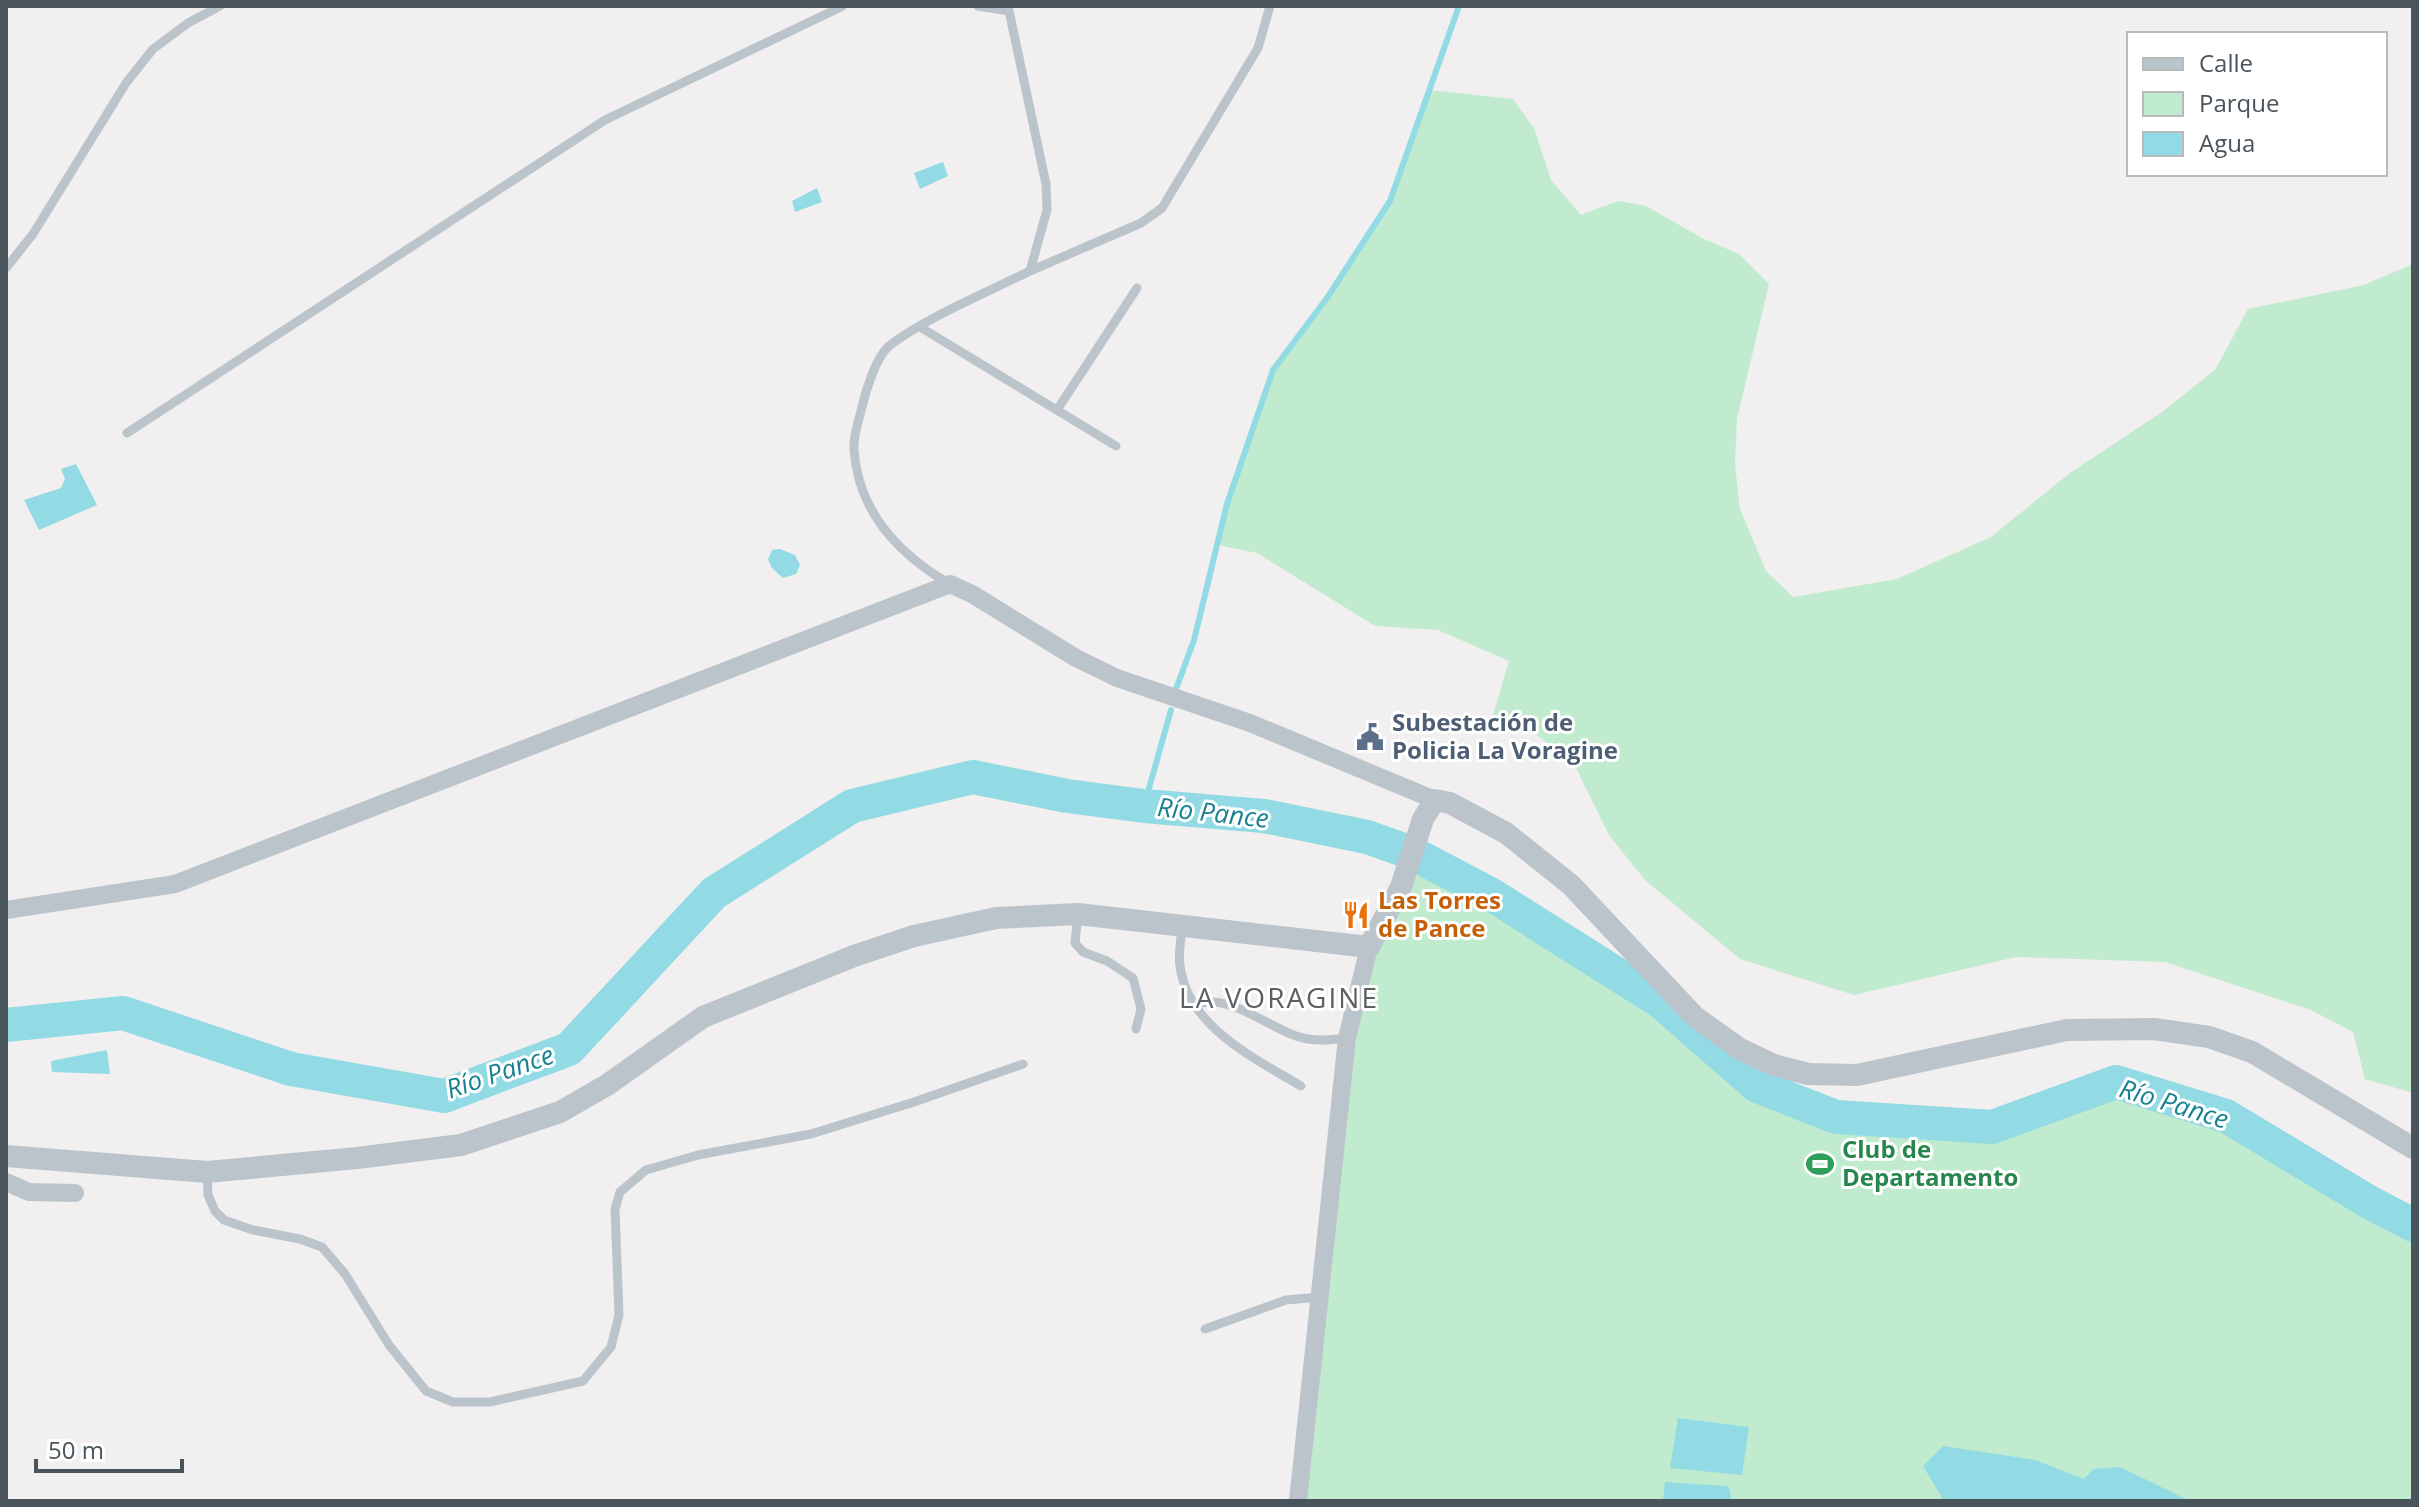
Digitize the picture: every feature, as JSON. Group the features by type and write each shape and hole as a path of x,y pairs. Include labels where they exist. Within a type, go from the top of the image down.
{"street":[{"path":"6,910 175,884 950,584 972,594 1076,658 1117,678 1250,723 1429,810 1450,803 1506,833 1571,885 1695,1017 1740,1049 1774,1065 1808,1074 1857,1075 2067,1030 2154,1029 2209,1037 2252,1052 2413,1148"},
{"path":"1298,1501 1347,1038 1369,947 1401,887 1429,810"},
{"path":"6,1156 207,1172 461,1145 560,1112 607,1085 703,1017 854,956 914,936 996,918 1078,914 1369,947"},
{"path":"6,1182 29,1192 75,1193"}],"lane":[{"path":"6,268 33,234 126,83 153,49 188,23 220,6"},
{"path":"127,433 605,120 843,6"},
{"path":"978,6 1009,8 1046,184 1047,210 1030,271"},
{"path":"950,584 920,566 872,515 860,478 854,447 866,388 886,348 920,327 1030,271 1141,223 1162,208 1258,48 1270,6"},
{"path":"1057,410 1137,288"},
{"path":"920,327 1116,446"},
{"path":"1078,914 1075,943 1083,952 1107,961 1133,978 1141,1009 1136,1029"},
{"path":"1183,925 1179,964 1185,989 1206,1022 1248,1054 1301,1086"},
{"path":"1195,1005 1208,1000 1235,1006 1265,1024 1299,1037 1321,1041 1347,1038"},
{"path":"207,1172 208,1195 215,1211 224,1220 322,1247 345,1274 389,1345 426,1391 453,1402 490,1402 583,1381 611,1347 619,1315 615,1209 620,1192 646,1170 698,1155 811,1134 1023,1064"},
{"path":"1205,1329 1286,1300 1320,1297"}],"green space":[{"path":"1429,90 1513,99 1534,128 1551,180 1581,215 1618,201 1646,206 1702,238 1739,254 1769,284 1737,419 1735,464 1740,509 1766,571 1793,597 1897,579 1991,537 2070,473 2162,412 2215,370 2248,309 2364,285 2413,264 2413,1093 2365,1079 2353,1032 2311,1010 2165,962 2016,957 1854,995 1740,959 1645,880 1609,835 1574,764 1529,729 1493,715 1509,661 1438,630 1375,626 1257,553 1218,545 1227,504 1273,370 1327,298 1390,201"},
{"name":"Club de Departamento","path":"1412,853 1492,895 1661,1002 1757,1086 1836,1117 1992,1127 2116,1082 2226,1116 2413,1225 2413,1501 1298,1501 1347,1038"}],"water":[{"path":"943,162 948,176 920,189 914,173"},
{"path":"817,188 822,202 795,212 792,201"},
{"path":"76,464 97,505 39,530 24,500 61,488 65,479 61,469"},
{"path":"780,549 795,555 800,565 796,574 783,578 772,568 768,559 772,550"},
{"path":"107,1050 110,1074 52,1072 51,1061"},
{"path":"1678,1418 1749,1427 1742,1475 1670,1468"},
{"path":"1943,1446 2035,1460 2084,1479 2093,1469 2120,1467 2190,1501 1944,1501 1923,1466"},
{"path":"1665,1482 1725,1486 1729,1487 1731,1496 1728,1501 1663,1501"}],"waterway":[{"path":"1176,689 1194,640 1227,504 1273,370 1327,298 1390,201 1459,6"},
{"path":"1144,806 1171,710"},
{"name":"Río Pance","path":"6,1025 123,1013 291,1069 444,1096 569,1049 714,893 852,806 973,777 1067,796 1264,816 1367,837 1412,853 1492,895 1661,1002 1757,1086 1836,1117 1992,1127 2116,1082 2226,1116 2413,1225"}],"place":[{"name":"Subestación de Policia La Voragine","path":"1370,737"},
{"name":"Las Torres de Pance","path":"1356,915"},
{"name":"Club de Departamento","path":"1820,1164"}],"district":[{"name":"LA VORAGINE","path":"1279,998"}]}
